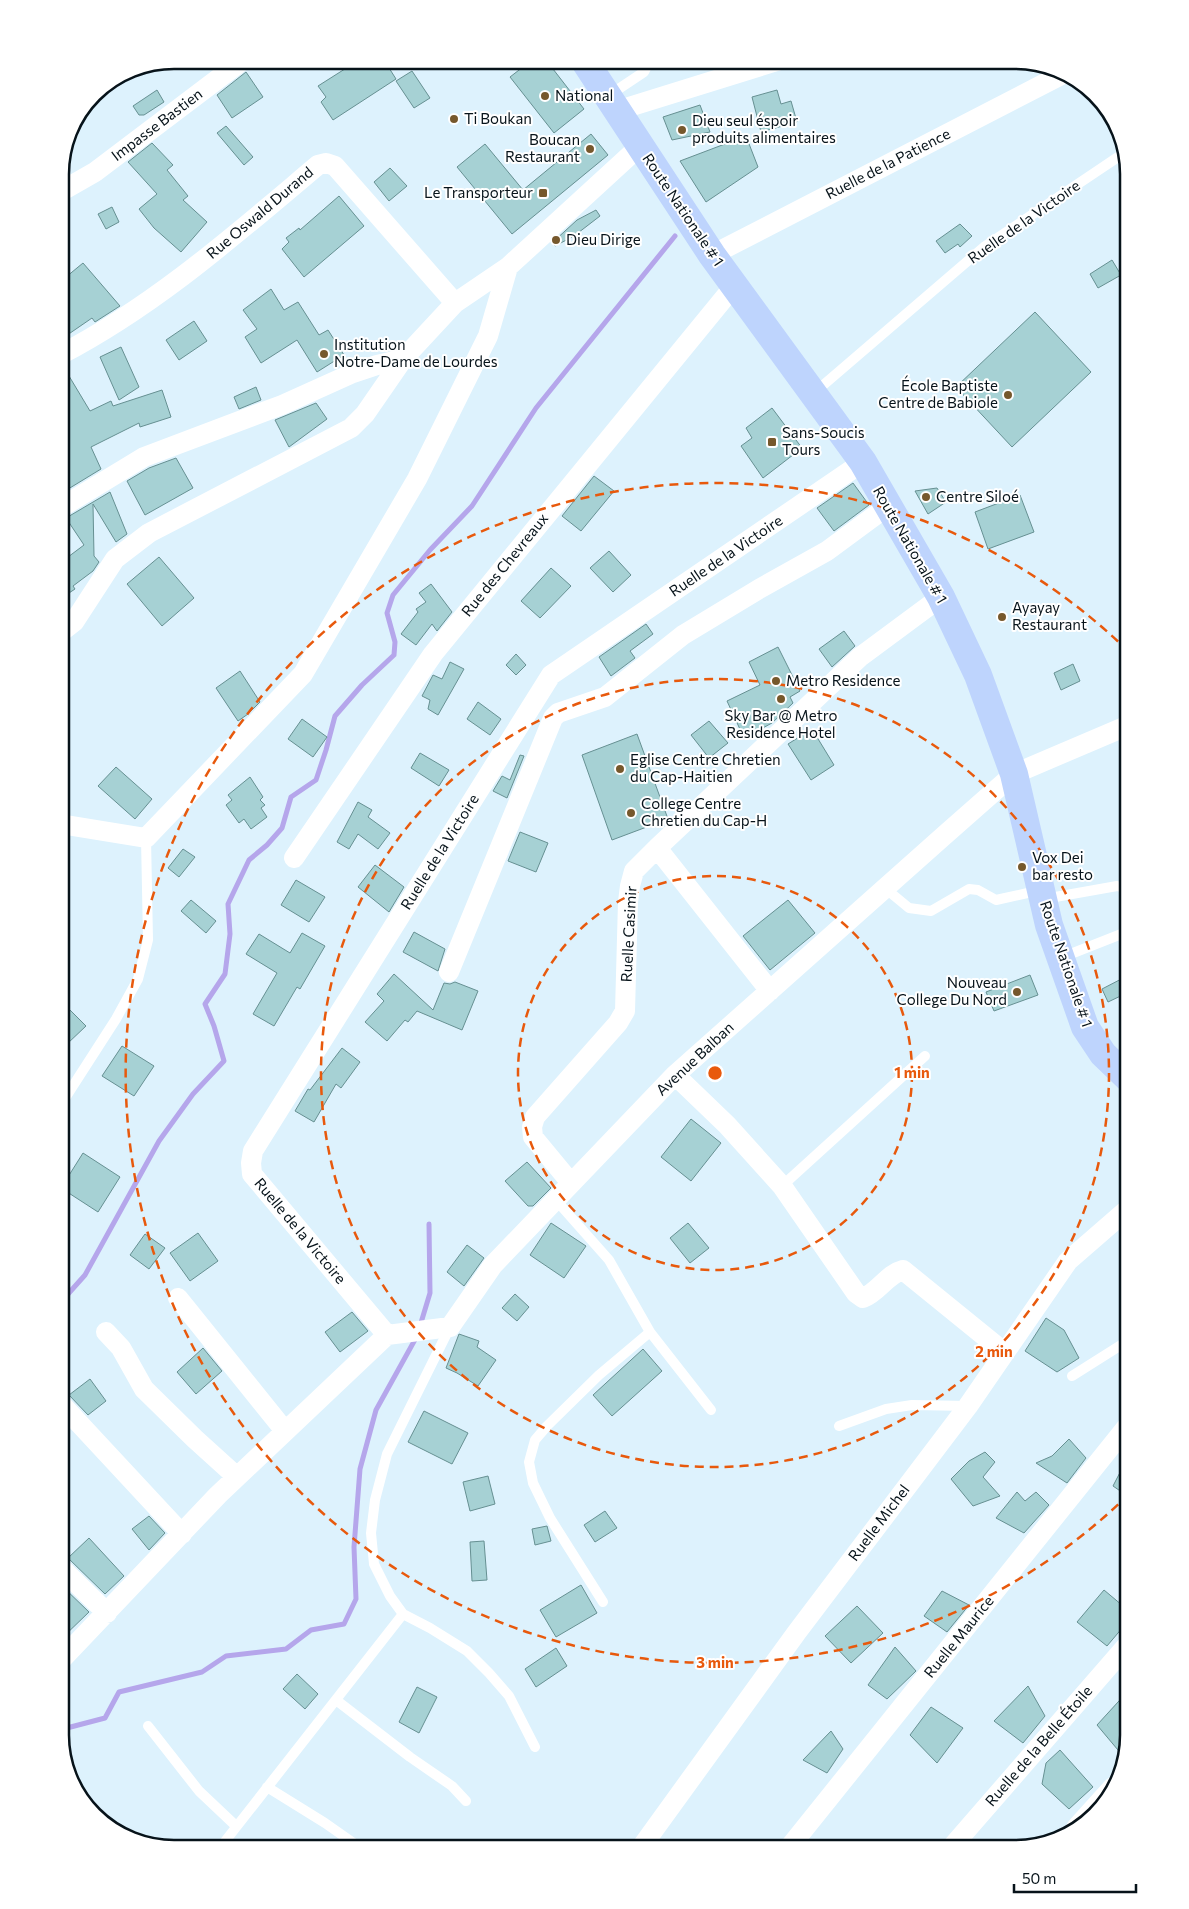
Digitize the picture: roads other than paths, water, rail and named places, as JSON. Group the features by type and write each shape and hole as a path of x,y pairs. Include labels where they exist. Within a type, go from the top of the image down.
{"main road":[{"name":"Route Nationale # 1","path":"590,69 712,255 863,462 941,597 978,675 1014,774 1049,925 1085,1027 1103,1054 1120,1070"}],"street":[{"name":"Impasse Bastien","path":"69,187 95,172 231,69"},
{"path":"611,104 745,69"},
{"name":"Ruelle de la Patience","path":"712,255 1056,77"},
{"path":"69,626 74,622 114,559 148,533 351,428 366,414 403,358 455,303 508,267 640,146"},
{"name":"Rue Oswald Durand","path":"69,350 141,308 192,270 318,165 326,162 334,166 455,303"},
{"path":"69,825 146,838 303,674 417,479 488,336 508,267"},
{"name":"Rue des Chevreaux","path":"294,858 433,654 734,286"},
{"path":"69,503 144,457 282,405 353,373 403,358"},
{"name":"Ruelle de la Victoire","path":"387,1335 252,1174 253,1151 551,675 863,462"},
{"path":"449,972 553,718 558,713 605,697 683,635 827,551 888,506"},
{"name":"Ruelle Casimir","path":"571,1183 533,1137 532,1127 535,1118 618,1023 625,1011 628,902 634,871 860,657 941,597"},
{"name":"Avenue Balban","path":"450,1327 493,1265 675,1075 770,990 1014,774 1120,728"},
{"path":"657,848 770,990"},
{"path":"675,1075 727,1125 782,1186 856,1294 863,1298 870,1296 895,1272 903,1270 1004,1352"},
{"name":"Ruelle Michel","path":"647,1840 797,1632 968,1406 1068,1261 1120,1216"},
{"path":"178,1298 284,1432"},
{"path":"69,1652 218,1495 387,1335 450,1327"},
{"path":"106,1332 121,1348 144,1389 237,1477"},
{"path":"69,1412 182,1534"},
{"name":"Ruelle Maurice","path":"795,1840 1120,1435"},
{"path":"69,1576 107,1612"},
{"name":"Ruelle de la Belle Étoile","path":"958,1840 1120,1654"}],"lane":[{"path":"611,104 646,69"},
{"name":"Ruelle de la Victoire","path":"813,393 984,247 1118,157"},
{"path":"69,1092 116,1019 138,979 148,940 146,838"},
{"path":"886,889 909,908 931,911 969,889 978,890 996,900 1120,887"},
{"path":"1061,958 1120,935"},
{"path":"782,1186 924,1056"},
{"path":"556,1199 609,1260 650,1332 711,1410"},
{"path":"450,1327 387,1454 375,1500 371,1533 374,1564 390,1596 403,1614 467,1650 509,1696 535,1747"},
{"path":"603,1602 550,1518 533,1484 530,1462 535,1440 547,1426 599,1375 650,1332"},
{"path":"1072,1376 1120,1346"},
{"path":"839,1426 886,1409 912,1405 968,1406"},
{"path":"226,1840 403,1614"},
{"path":"336,1700 410,1757 452,1786 466,1801"},
{"path":"148,1726 199,1791 236,1826"},
{"path":"267,1787 349,1840"}],"waterway":[{"path":"69,1293 85,1275 159,1141 193,1094 224,1061 214,1026 205,1004 225,974 230,934 228,904 249,860 267,845 282,828 291,797 316,780 335,716 362,685 394,655 395,642 387,613 393,595 430,550 472,506 536,408 675,236"},
{"path":"420,1326 430,1293 429,1224"},
{"path":"69,1727 105,1718 119,1692 202,1672 226,1656 286,1649 311,1630 344,1624 356,1599 354,1547 360,1469 376,1410 417,1336"}],"place":[{"name":"National","path":"545,96"},
{"name":"Ti Boukan","path":"454,119"},
{"name":"Dieu seul éspoir produits alimentaires","path":"682,130"},
{"name":"Boucan Restaurant","path":"590,149"},
{"name":"Le Transporteur","path":"543,193"},
{"name":"Dieu Dirige","path":"556,240"},
{"name":"Institution Notre-Dame de Lourdes","path":"324,354"},
{"name":"École Baptiste Centre de Babiole","path":"1008,395"},
{"name":"Sans-Soucis Tours","path":"772,442"},
{"name":"Centre Siloé","path":"926,497"},
{"name":"Ayayay Restaurant","path":"1002,617"},
{"name":"Metro Residence","path":"776,681"},
{"name":"Sky Bar @ Metro Residence Hotel","path":"781,699"},
{"name":"Eglise Centre Chretien du Cap-Haitien","path":"620,769"},
{"name":"College Centre Chretien du Cap-H","path":"631,813"},
{"name":"Vox Dei bar resto","path":"1022,867"},
{"name":"Nouveau College Du Nord","path":"1017,992"}]}
